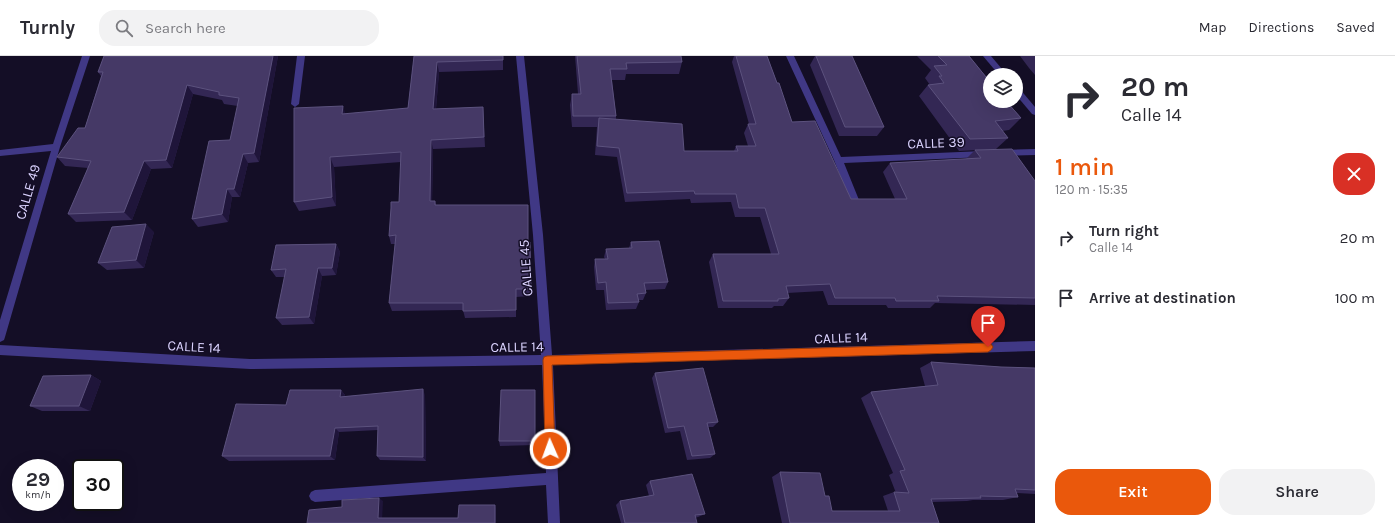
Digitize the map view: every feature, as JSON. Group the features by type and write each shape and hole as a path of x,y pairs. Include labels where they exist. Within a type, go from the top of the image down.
{"street":[{"name":"CALLE 49","path":"0,337 56,147 86,56"},
{"path":"295,104 301,56"},
{"name":"CALLE 45","path":"520,56 538,235 547,360 554,523"},
{"path":"790,56 838,160 854,200"},
{"path":"987,56 997,68"},
{"path":"1023,98 1035,112"},
{"path":"0,153 56,147"},
{"name":"CALLE 39","path":"838,160 1035,152"},
{"name":"CALLE 14","path":"0,350 250,364 547,360 1035,346"},
{"path":"314,496 551,479"}],"building":[{"path":"104,56 273,56 254,153 243,154 234,189 227,189 222,214 192,219 209,141 230,140 239,98 219,95 219,92 187,85 166,160 144,161 124,212 68,214 91,161 57,157 78,128 85,128 103,72 98,72"},
{"path":"414,56 503,56 503,60 437,62 433,109 483,107 484,137 431,140 430,201 435,201 435,205 528,205 528,242 530,242 531,289 516,289 516,310 463,311 463,303 389,303 396,235 389,236 391,202 399,202 401,152 330,157 332,197 294,202 294,108 343,106 342,114 408,108"},
{"path":"577,56 681,56 682,62 626,63 627,69 610,69 616,116 573,116 572,94 581,94"},
{"path":"736,56 767,56 777,83 779,83 792,122 815,121 851,199 907,199 890,163 981,158 975,150 1012,149 1035,181 1035,298 937,296 939,301 896,301 895,298 835,298 830,284 786,286 789,298 778,299 778,301 723,301 713,254 779,254 765,208 739,208 736,194 695,194 694,191 627,193 619,148 597,146 599,118 682,124 684,151 738,151 736,146 756,146 748,124 756,124"},
{"path":"816,56 852,56 884,127 845,127"},
{"path":"938,56 969,56 983,73 983,108 1012,108 1021,118 995,121 1008,138 970,139 928,85 944,83 939,76 942,76 934,66 947,65"},
{"path":"146,224 136,260 98,263 112,227"},
{"path":"659,241 668,282 644,283 646,293 637,294 639,302 608,303 606,282 598,283 595,259 608,259 606,249 632,248 631,242"},
{"path":"336,244 332,268 318,268 309,317 276,318 286,269 271,270 276,245"},
{"path":"931,362 1035,368 1035,490 1015,489 1018,497 980,496 981,498 931,499 939,523 790,523 780,472 820,473 825,496 829,496 832,511 900,511 894,492 909,493 900,471 905,470 871,392 938,385"},
{"path":"703,368 718,422 707,423 715,454 692,456 684,426 668,428 655,373"},
{"path":"91,375 79,406 30,406 43,376"},
{"path":"423,389 423,457 377,456 378,426 335,428 330,456 222,456 236,404 286,405 290,390 341,390 340,397"},
{"path":"501,390 535,390 535,441 499,441"},
{"path":"692,474 705,514 695,515 697,523 625,523 620,501 654,495 650,481"},
{"path":"379,498 378,518 458,518 459,505 495,505 495,523 307,523 309,510 342,507 342,500"}],"route":[{"path":"550,449 547,360 988,347"}]}
